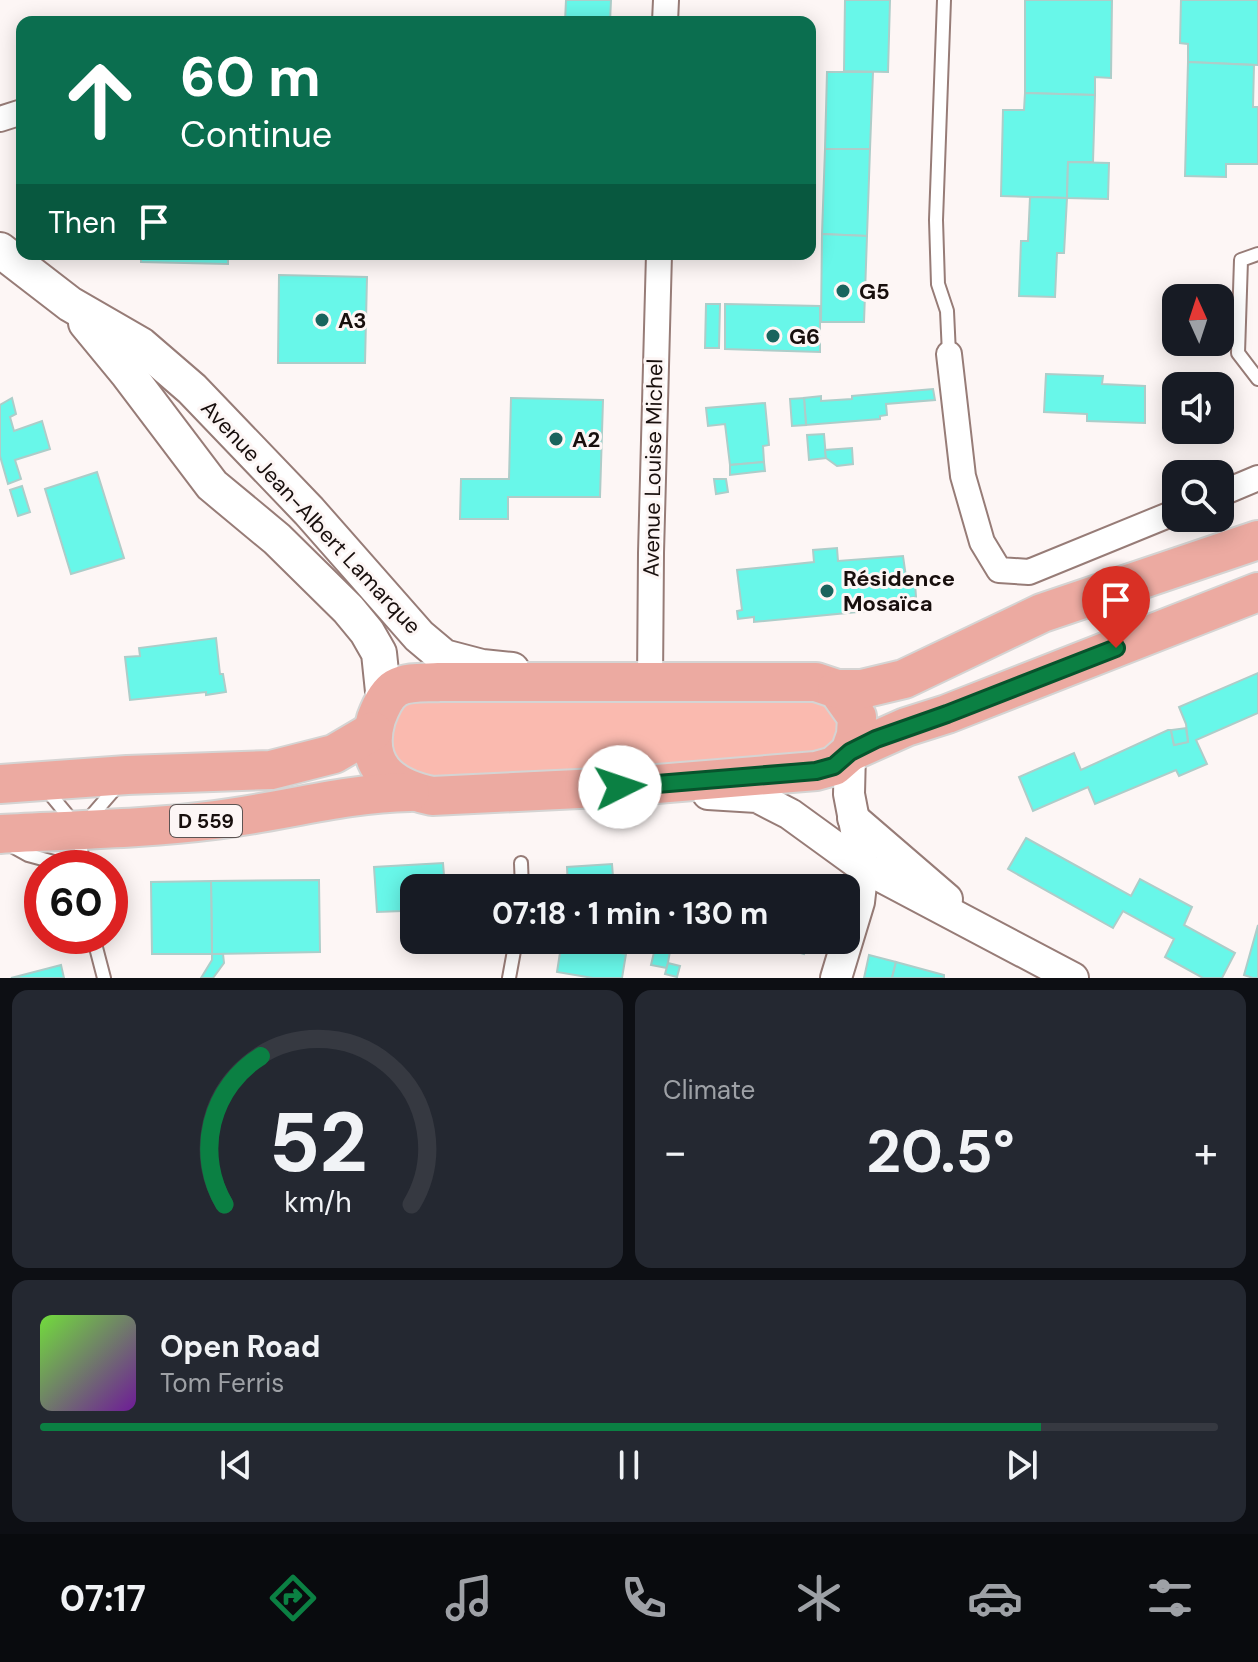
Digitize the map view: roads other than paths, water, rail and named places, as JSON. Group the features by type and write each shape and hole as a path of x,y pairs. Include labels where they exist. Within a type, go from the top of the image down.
{"main road":[{"name":"Avenue Jean-Albert Lamarque","path":"1,252 70,304 141,345 192,389 309,511 419,636 444,657 572,683"},
{"name":"Avenue Jean-Albert Lamarque","path":"70,304 128,374 212,485 277,539 367,632 379,653 378,716"},
{"path":"1258,540 1042,613 904,679 862,689 837,689 816,682 409,684 395,688 378,716 372,749 380,768 393,783 410,792 432,796 620,787 816,771 834,766 850,752 906,727 947,714 1258,592"},
{"path":"837,689 857,717 856,735 850,752"},
{"name":"D 559","path":"0,784 127,775 271,770 334,754 378,716"},
{"name":"D 559","path":"0,837 213,821 291,809 344,796 410,792"}],"street":[{"name":"Avenue Louise Michel","path":"650,682 659,260"},
{"path":"949,354 963,476 982,542 999,570 1029,572 1162,518"},
{"path":"1234,488 1258,478"},
{"path":"836,978 859,902 863,867 849,794 850,752"},
{"path":"620,787 649,793 757,797 790,814 863,867 1073,978"},
{"path":"853,818 988,934"}],"lane":[{"path":"944,0 936,220 938,284 947,311 949,354"},
{"path":"1258,254 1241,260 1238,353 1258,379"},
{"path":"79,829 127,775"},
{"path":"40,781 79,829 81,850"},
{"path":"0,837 24,852"},
{"path":"521,863 521,874"},
{"path":"98,954 104,978"},
{"path":"509,978 513,954"}],"place":[{"name":"G5","path":"843,291"},
{"name":"A3","path":"322,320"},
{"name":"G6","path":"773,336"},
{"name":"A2","path":"556,439"},
{"name":"Résidence Mosaïca","path":"827,591"}]}
